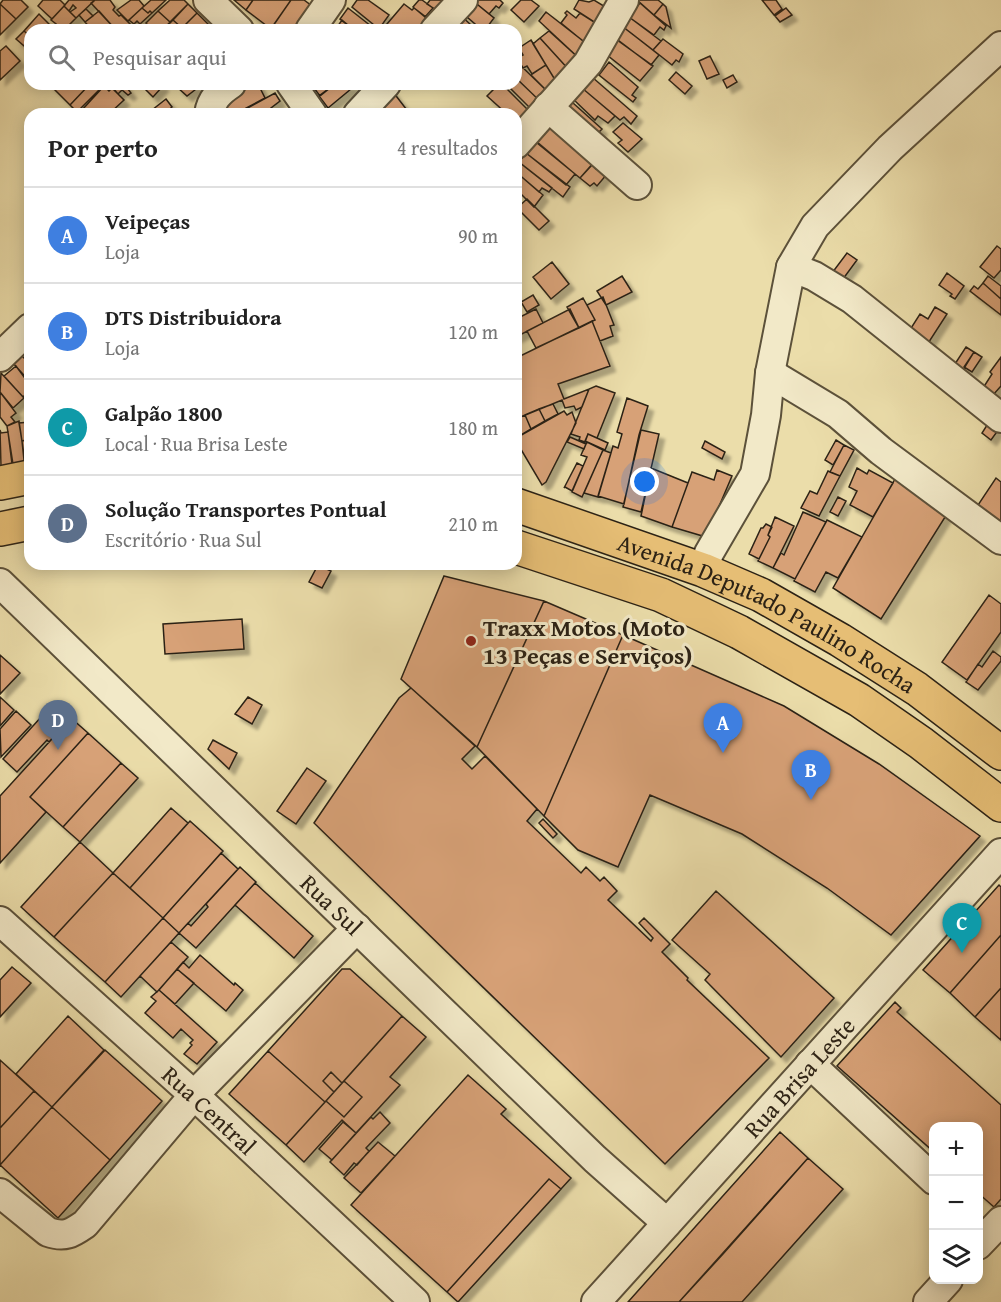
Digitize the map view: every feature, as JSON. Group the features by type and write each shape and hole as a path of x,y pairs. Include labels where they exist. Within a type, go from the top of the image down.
{"main road":[{"path":"0,483 24,478"},
{"name":"Avenida Deputado Paulino Rocha","path":"522,507 703,570 761,595 840,639 917,689 1001,753"},
{"path":"0,529 24,524"},
{"name":"Avenida Deputado Paulino Rocha","path":"522,549 661,595 739,633 859,700 921,743 1001,805"}],"street":[{"path":"208,0 233,24"},
{"path":"314,24 331,0"},
{"path":"441,24 463,0"},
{"path":"522,137 588,63 624,0"},
{"path":"703,570 709,553 755,474 766,415 770,373 791,267 815,226 890,148 1001,46"},
{"path":"211,108 216,96 224,90"},
{"path":"295,90 308,108"},
{"path":"364,108 380,90"},
{"path":"548,107 637,185"},
{"path":"791,267 814,276 852,299 1001,418"},
{"path":"0,357 24,334"},
{"path":"770,373 838,414 881,451 1001,540"},
{"name":"Rua Sul","path":"0,583 595,1160 667,1222"},
{"name":"Rua Brisa Leste","path":"596,1302 810,1064 894,975 1001,853"},
{"name":"Rua Central","path":"0,921 194,1095 415,1302"},
{"path":"0,1194 48,1232 58,1236 69,1235 85,1224 194,1095 357,928"},
{"path":"810,1064 929,1176"},
{"path":"928,1302 944,1284"}],"building":[{"path":"3,0 21,0 28,7 16,19 0,4"},
{"path":"43,0 60,0 65,5 52,19 38,6"},
{"path":"69,0 95,0 76,18 70,12 76,8 73,5 69,11 64,6"},
{"path":"95,0 110,0 115,7 113,10 130,24 110,24 91,3"},
{"path":"131,0 139,0 144,6 128,21 117,10"},
{"path":"151,0 166,0 152,13 150,11 148,13 142,8"},
{"path":"170,0 184,0 188,4 170,22 158,11"},
{"path":"234,0 253,0 246,10"},
{"path":"253,0 291,0 274,24 264,24 246,10"},
{"path":"291,0 304,0 312,6 302,24 274,24"},
{"path":"357,0 368,0 389,15 383,24 373,24 352,7"},
{"path":"419,0 433,8 425,17 413,7"},
{"path":"430,0 451,0 431,21 425,17 433,8 427,4"},
{"path":"472,0 500,0 503,3 499,8 496,6 489,14"},
{"path":"472,0 494,18 490,24 475,24 459,10"},
{"path":"521,0 531,0 539,6 524,22 511,10"},
{"path":"579,0 589,2 594,0 612,11 602,27 574,9"},
{"path":"637,0 658,0 663,4 654,15"},
{"path":"762,0 776,0 782,9 774,15"},
{"path":"640,3 666,26 664,30 660,27 654,35 629,17"},
{"path":"0,4 16,19 0,35"},
{"path":"188,4 197,13 186,24 178,24 173,20"},
{"path":"404,4 412,10 414,8 431,21 429,24 387,24"},
{"path":"663,4 666,7 671,28 654,15"},
{"path":"64,6 76,18 70,24 56,24 51,20"},
{"path":"142,8 152,13 140,24 137,21 134,24 129,20"},
{"path":"348,8 368,24 346,24 340,19"},
{"path":"786,8 792,15 780,22 775,16"},
{"path":"86,9 93,16 85,22 79,15"},
{"path":"99,11 111,24 87,24 85,22"},
{"path":"158,11 170,22 168,24 146,23"},
{"path":"567,11 576,18 580,13 602,27 589,46 561,23"},
{"path":"457,12 470,24 454,24"},
{"path":"546,12 592,48 582,61 539,21"},
{"path":"197,13 208,24 186,24"},
{"path":"39,14 49,24 30,24"},
{"path":"629,17 661,41 653,50 622,26"},
{"path":"622,26 659,55 651,65 614,37"},
{"path":"24,31 24,46 16,39"},
{"path":"549,31 582,61 570,71 540,38"},
{"path":"540,38 570,71 557,83 533,44"},
{"path":"663,39 683,54 679,62 676,60 672,65 653,50"},
{"path":"531,40 546,65 532,74 527,66 523,68 522,46"},
{"path":"617,40 653,66 640,81 607,55"},
{"path":"6,46 20,61 0,80 0,51"},
{"path":"710,56 719,74 707,79 699,61"},
{"path":"609,62 638,87 632,95 636,98 633,102 599,75"},
{"path":"546,65 557,83 546,90 531,75"},
{"path":"522,67 552,96 544,105 522,84"},
{"path":"676,72 692,86 685,94 669,80"},
{"path":"733,75 737,82 727,88 723,80"},
{"path":"592,77 637,116 631,124 624,117 620,120 582,88"},
{"path":"522,84 544,105 536,114 512,90 522,90"},
{"path":"582,88 615,116 608,123 598,116 595,120 573,99"},
{"path":"55,90 84,90 70,105"},
{"path":"84,90 99,90 81,108 73,108 70,105"},
{"path":"100,90 114,90 124,100 115,108 84,108"},
{"path":"122,90 129,90 131,93 128,95"},
{"path":"146,90 159,90 153,97"},
{"path":"180,90 195,90 187,96"},
{"path":"232,90 261,90 265,98 246,108 223,108 220,97"},
{"path":"316,90 328,90 320,96"},
{"path":"327,90 350,90 328,108 319,96"},
{"path":"388,90 392,90 405,108 378,108 374,104"},
{"path":"493,90 508,90 534,116 526,126 522,123 522,108 500,108 487,96"},
{"path":"275,93 280,101 271,108 248,108"},
{"path":"166,99 172,107 171,108 155,108"},
{"path":"573,103 602,129 593,138 568,106"},
{"path":"623,123 642,139 628,152 618,143 622,140 613,132"},
{"path":"553,124 595,161 580,178 537,143"},
{"path":"536,141 575,174 566,185 526,153"},
{"path":"526,153 570,187 563,197 522,164 522,158"},
{"path":"522,164 552,188 549,192 542,188 539,192 522,177"},
{"path":"592,165 596,169 598,166 607,174 597,186 594,183 590,186 580,178"},
{"path":"522,177 543,195 534,207 522,195"},
{"path":"527,199 549,221 539,230 522,213 522,204"},
{"path":"997,246 1001,249 1001,270 994,278 980,267"},
{"path":"847,253 857,260 843,279 832,273"},
{"path":"552,262 569,284 551,299 533,277"},
{"path":"947,273 964,286 955,299 939,285"},
{"path":"622,276 632,292 606,305 597,291"},
{"path":"988,276 1001,286 1001,299 983,283"},
{"path":"983,283 1001,299 1001,315 970,291 974,286 978,289"},
{"path":"533,295 539,305 527,312 522,301"},
{"path":"603,297 614,325 610,326 613,336 600,341 592,321 595,320 587,305"},
{"path":"583,298 595,320 579,328 567,307"},
{"path":"935,307 947,314 925,348 906,336 920,314 928,319"},
{"path":"536,309 543,323 522,334 522,316"},
{"path":"570,309 579,328 536,348 527,331"},
{"path":"592,321 610,366 558,384 564,399 589,389 582,407 576,410 574,406 565,408 562,400 522,417 522,355"},
{"path":"966,347 974,352 960,375 951,370"},
{"path":"974,352 982,357 972,372 964,367"},
{"path":"22,356 24,358 24,375 13,363"},
{"path":"1001,357 1001,386 993,395 983,388 992,374 990,372"},
{"path":"16,366 24,377 23,397 4,376"},
{"path":"1,373 24,398 13,408 0,392"},
{"path":"596,386 615,393 597,438 588,434 585,442 579,440 580,437 571,434 589,389"},
{"path":"0,392 16,413 11,417 15,422 7,426 0,417"},
{"path":"627,398 648,406 639,435 624,504 598,496 613,446 618,448 622,434 617,432"},
{"path":"553,404 558,414 545,421 539,409"},
{"path":"539,409 545,421 531,429 525,415"},
{"path":"564,411 567,415 572,412 576,423 546,482 542,485 522,451 522,435"},
{"path":"525,415 531,429 522,434 522,416"},
{"path":"19,421 24,462 13,464 7,426"},
{"path":"989,422 999,429 991,440 982,433"},
{"path":"19,423 24,423 24,440 22,441"},
{"path":"0,430 1,433 8,432 12,464 1,466"},
{"path":"641,430 659,434 641,512 623,507"},
{"path":"588,434 608,443 605,450 585,441"},
{"path":"570,437 586,444 584,449 567,442"},
{"path":"836,440 844,445 833,465 825,460"},
{"path":"705,441 725,452 722,459 702,448"},
{"path":"587,442 603,450 582,497 572,492 587,457 581,455"},
{"path":"844,445 854,450 840,476 830,472"},
{"path":"603,450 611,453 598,497 584,493"},
{"path":"577,463 583,466 572,491 564,488"},
{"path":"651,468 688,483 672,527 641,516"},
{"path":"857,468 867,474 869,470 893,483 873,517 850,505 857,491 849,487"},
{"path":"717,470 732,476 706,537 672,527 692,472 714,480"},
{"path":"828,471 840,476 819,516 801,508 810,491 817,494"},
{"path":"996,478 1001,482 1001,523 978,505"},
{"path":"895,479 947,514 881,619 833,588"},
{"path":"838,497 846,501 838,516 830,512"},
{"path":"803,512 826,522 795,579 773,568 781,553 784,555"},
{"path":"775,517 794,526 773,568 758,561 770,537 768,535"},
{"path":"827,520 862,537 838,578 826,572 815,592 794,581"},
{"path":"766,524 772,527 768,535 770,537 759,559 749,554 761,528"},
{"path":"315,570 331,571 322,588 309,582"},
{"name":"Traxx Motos (Moto 13 Peças e Serviços)","path":"444,576 544,601 477,747 401,679"},
{"path":"989,595 1001,604 1001,632 967,680 942,662"},
{"path":"544,601 623,635 544,816 477,747"},
{"path":"242,619 244,649 165,654 163,624"},
{"path":"623,635 784,706 879,764 980,836 891,935 827,888 742,834 650,795 618,867 578,850 544,816"},
{"path":"993,651 1001,657 1001,661 978,690 966,682 978,664 982,667"},
{"path":"0,655 20,673 0,694"},
{"path":"411,688 475,746 462,759 472,769 485,756 537,809 527,821 581,873 586,867 600,881 604,877 617,891 608,900 651,941 653,938 639,923 644,918 670,944 662,952 688,978 687,980 769,1058 665,1164 314,823 399,698"},
{"path":"0,697 14,710 0,726"},
{"path":"248,697 262,705 252,724 235,714"},
{"path":"16,711 31,725 1,757 0,729"},
{"path":"42,716 59,731 49,742 47,740 17,772 3,759"},
{"path":"71,718 88,733 30,797 46,812 0,863 0,796"},
{"path":"88,733 121,763 63,827 30,797"},
{"path":"213,740 237,753 229,769 208,749"},
{"path":"121,763 138,778 80,842 63,827"},
{"path":"307,768 326,781 296,824 277,811"},
{"path":"171,808 188,823 130,888 113,873"},
{"path":"543,819 557,834 553,838 539,823"},
{"path":"190,821 223,851 163,918 130,888"},
{"path":"80,842 113,873 54,937 21,907"},
{"path":"221,853 238,869 179,933 163,918"},
{"path":"240,867 256,882 196,948 179,933 188,923 191,926 208,907 206,904"},
{"path":"113,873 163,918 105,982 54,937"},
{"path":"255,883 313,936 294,958 235,905"},
{"path":"999,885 1001,887 1001,935 950,993 923,970"},
{"path":"716,891 834,998 781,1057 705,980 710,974 672,940"},
{"path":"163,918 179,933 121,997 105,982"},
{"path":"1001,935 1001,988 975,1017 950,993"},
{"path":"171,942 188,957 157,992 140,976"},
{"path":"200,955 234,985 235,983 243,990 226,1011 177,969 183,962 189,968"},
{"path":"12,967 31,983 0,1017 0,980"},
{"path":"177,969 194,983 175,1004 159,990"},
{"path":"342,969 350,969 402,1016 342,1083 331,1072 323,1081 334,1092 325,1102 268,1051"},
{"path":"1001,988 1001,1040 975,1017"},
{"path":"159,990 217,1042 197,1064 184,1054 192,1045 190,1043 193,1040 181,1029 173,1038 145,1013 156,1001 151,997"},
{"path":"895,1002 901,1008 897,1012 1001,1105 1001,1199 994,1207 983,1197 983,1122 929,1122 929,1148 837,1066"},
{"path":"68,1016 104,1050 52,1107 16,1074"},
{"path":"402,1016 426,1037 390,1077 400,1085 356,1133 342,1120 304,1162 286,1145 326,1101 344,1117 362,1097 344,1081"},
{"path":"105,1050 162,1101 110,1160 52,1107"},
{"path":"268,1051 325,1102 286,1145 229,1094"},
{"path":"0,1060 34,1091 0,1128"},
{"path":"331,1072 342,1083 334,1092 323,1081"},
{"path":"468,1075 506,1109 501,1114 571,1178 561,1189 549,1179 447,1292 351,1205"},
{"path":"344,1081 362,1097 344,1117 326,1101"},
{"path":"34,1091 52,1107 0,1165 0,1128"},
{"path":"52,1107 110,1160 58,1218 0,1165"},
{"path":"380,1112 390,1123 366,1148 369,1151 357,1165 354,1163 344,1175 330,1162 371,1117 373,1119"},
{"path":"343,1122 356,1133 332,1160 319,1149"},
{"path":"780,1132 808,1158 723,1254 679,1302 628,1302"},
{"path":"378,1142 395,1156 361,1193 344,1178"},
{"path":"808,1158 843,1189 742,1302 679,1302"},
{"path":"549,1179 561,1189 458,1302 447,1292"}],"place":[{"name":"Traxx Motos (Moto 13 Peças e Serviços)","path":"471,641"},
{"name":"Solução Transportes Pontual","path":"58,750"},
{"name":"Veipeças","path":"723,753"},
{"name":"DTS Distribuidora","path":"811,800"},
{"name":"Galpão 1800","path":"962,953"}]}
